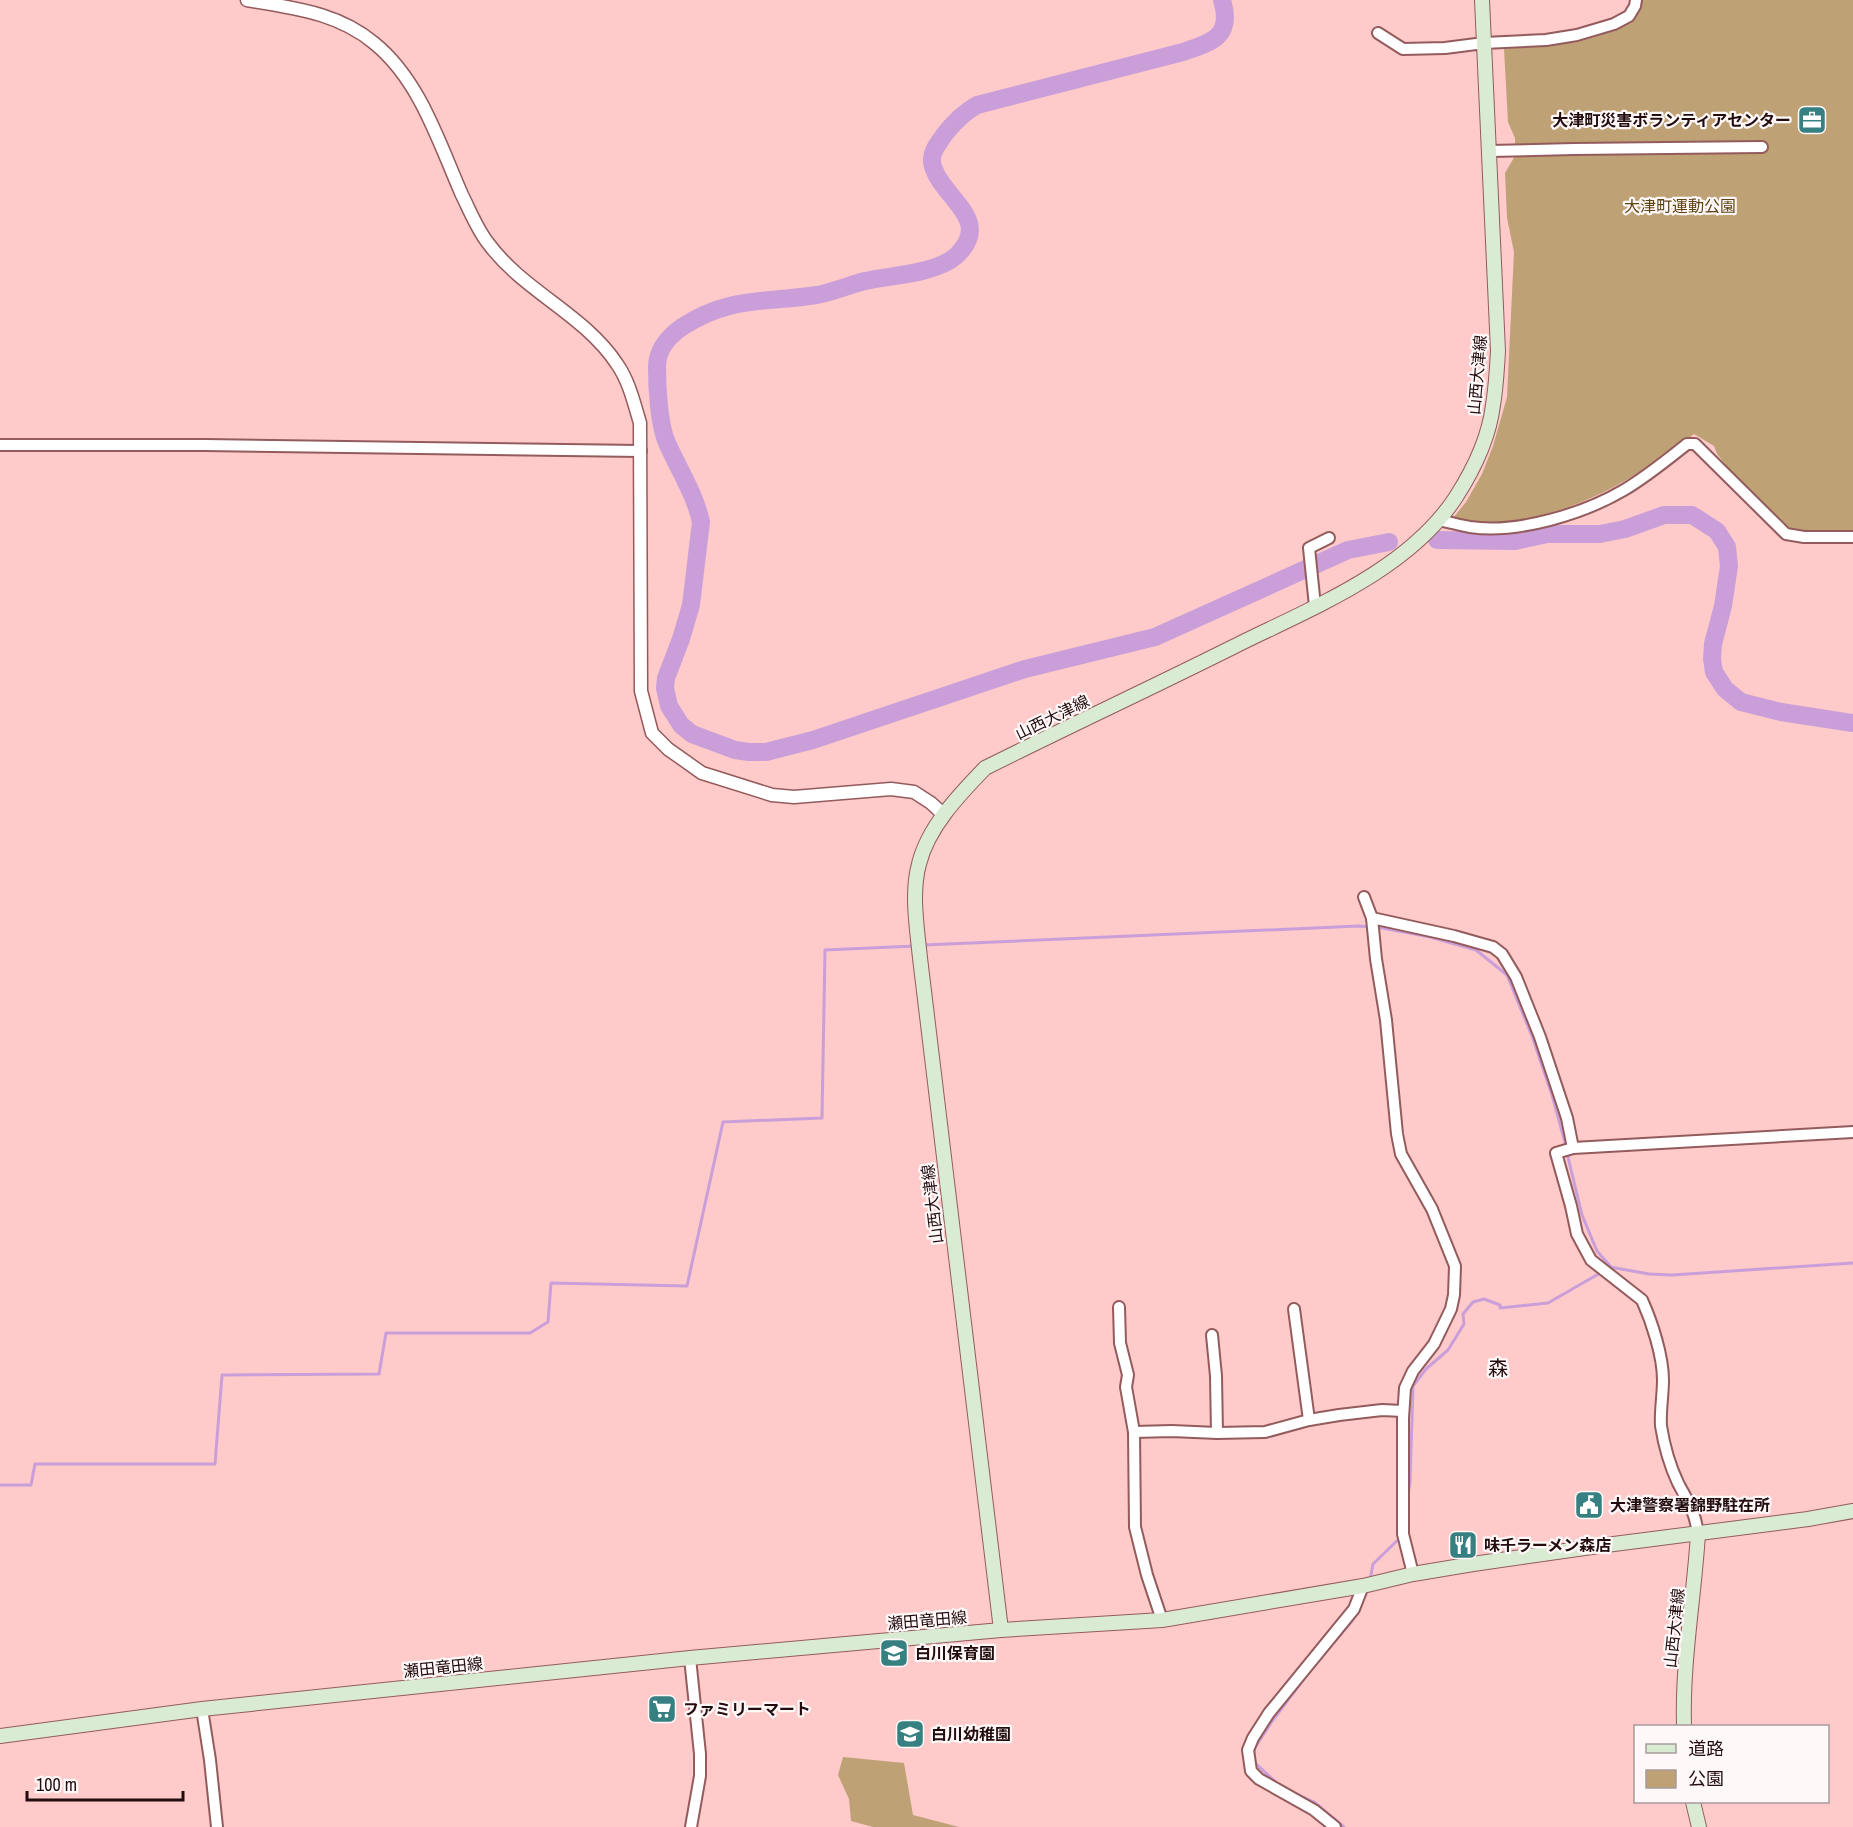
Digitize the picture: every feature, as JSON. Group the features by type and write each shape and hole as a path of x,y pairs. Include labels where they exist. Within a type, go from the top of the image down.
{"main road":[{"name":"山西大津線","path":"1001,1630 920,958 915,897 918,865 927,842 944,815 985,768 1315,606 1375,574 1404,553 1438,520 1455,498 1484,443 1493,407 1498,351 1482,0"},
{"name":"瀬田竜田線","path":"0,1736 202,1709 690,1658 1001,1630 1162,1620 1363,1586 1413,1574 1539,1554 1853,1511"},
{"name":"山西大津線","path":"1684,1725 1686,1671 1698,1534"},
{"path":"1693,1803 1699,1827"}],"street":[{"path":"247,0 322,14 348,25 372,41 390,57 427,114 474,221 488,243 507,265 595,336 618,364 629,386 640,423 641,691 652,733 668,749 702,773 772,795 794,797 891,789 914,792 944,815"},
{"path":"1378,33 1403,49 1546,40 1614,24 1629,16 1636,0"},
{"path":"1489,151 1762,147"},
{"path":"1438,520 1471,527 1513,527 1560,516 1587,508 1624,490 1687,444 1695,444 1786,534 1804,537 1853,537"},
{"path":"0,445 205,445 641,451"},
{"path":"1315,606 1309,548 1329,538"},
{"path":"1364,897 1372,918 1401,1154 1432,1209 1455,1266 1456,1278 1451,1309 1434,1344 1413,1371 1405,1388 1403,1534 1413,1574"},
{"path":"1372,918 1454,936 1493,947 1502,954 1516,977 1540,1036 1567,1118 1573,1148"},
{"path":"1698,1534 1696,1517 1670,1461 1661,1425 1663,1377 1646,1309 1642,1300 1591,1260 1577,1234 1556,1153 1573,1148 1853,1132"},
{"path":"1119,1307 1120,1343 1128,1375 1126,1387 1134,1432 1135,1527 1147,1575 1162,1620"},
{"path":"1294,1309 1309,1420"},
{"path":"1212,1335 1216,1376 1217,1433"},
{"path":"1134,1432 1265,1432 1309,1420 1382,1410 1403,1411"},
{"path":"1335,1827 1314,1810 1259,1779 1251,1771 1248,1750 1269,1713 1354,1609 1363,1586"},
{"path":"690,1658 700,1754 700,1776 691,1827"},
{"path":"202,1709 218,1827"}],"green space":[{"name":"大津町運動公園","path":"1642,0 1853,0 1853,533 1811,533 1787,527 1765,510 1743,486 1717,454 1714,446 1694,434 1647,468 1621,483 1567,507 1539,516 1510,521 1481,522 1454,517 1466,502 1482,474 1493,446 1507,397 1514,252 1507,218 1505,173 1515,156 1515,138 1508,122 1504,49 1578,42 1614,31 1631,23"},
{"path":"843,1757 904,1763 913,1815 959,1827 873,1827 851,1821 849,1799 838,1775"}],"waterway":[{"path":"1222,0 1225,12 1222,30 1218,36 1203,45 977,105 959,118 938,144 932,159 937,176 959,205 969,224 970,234 966,245 947,262 937,267 865,281 817,295 732,305 699,317 682,327 664,344 657,367 660,417 667,443 695,502 701,522 691,605 666,678 665,688 669,706 681,725 692,734 735,750 766,752 813,740 1025,669 1155,637 1348,550 1389,542"},
{"path":"1437,540 1515,541 1547,534 1600,534 1625,529 1664,515 1692,515 1717,531 1727,547 1729,566 1712,659 1714,672 1725,689 1741,702 1781,712 1853,723"},
{"path":"924,945 1370,927"},
{"path":"1377,927 1430,937 1476,950 1507,975 1532,1036 1566,1146"},
{"path":"0,1485 31,1485 35,1464 215,1464 222,1375 379,1374 386,1333 530,1333 548,1322 551,1283 687,1286 723,1122 822,1118 825,950 915,946"},
{"path":"1567,1153 1582,1215 1597,1251 1611,1267"},
{"path":"1610,1267 1649,1274 1672,1275 1853,1263"},
{"path":"1408,1494 1413,1386 1426,1369 1448,1350 1464,1324 1463,1314 1473,1302 1484,1299 1500,1305 1500,1308 1548,1303 1602,1272"},
{"path":"1370,1580 1373,1564 1402,1536"},
{"path":"1280,1786 1255,1763 1254,1749 1309,1672 1356,1614"},
{"path":"1294,1793 1314,1802 1344,1827"}],"place":[{"name":"大津町災害ボランティアセンター","path":"1812,120"},
{"name":"大津警察署錦野駐在所","path":"1589,1505"},
{"name":"味千ラーメン森店","path":"1463,1545"},
{"name":"白川保育園","path":"894,1653"},
{"name":"ファミリーマート","path":"662,1709"},
{"name":"白川幼稚園","path":"910,1734"}],"district":[{"name":"森","path":"1498,1367"}]}
